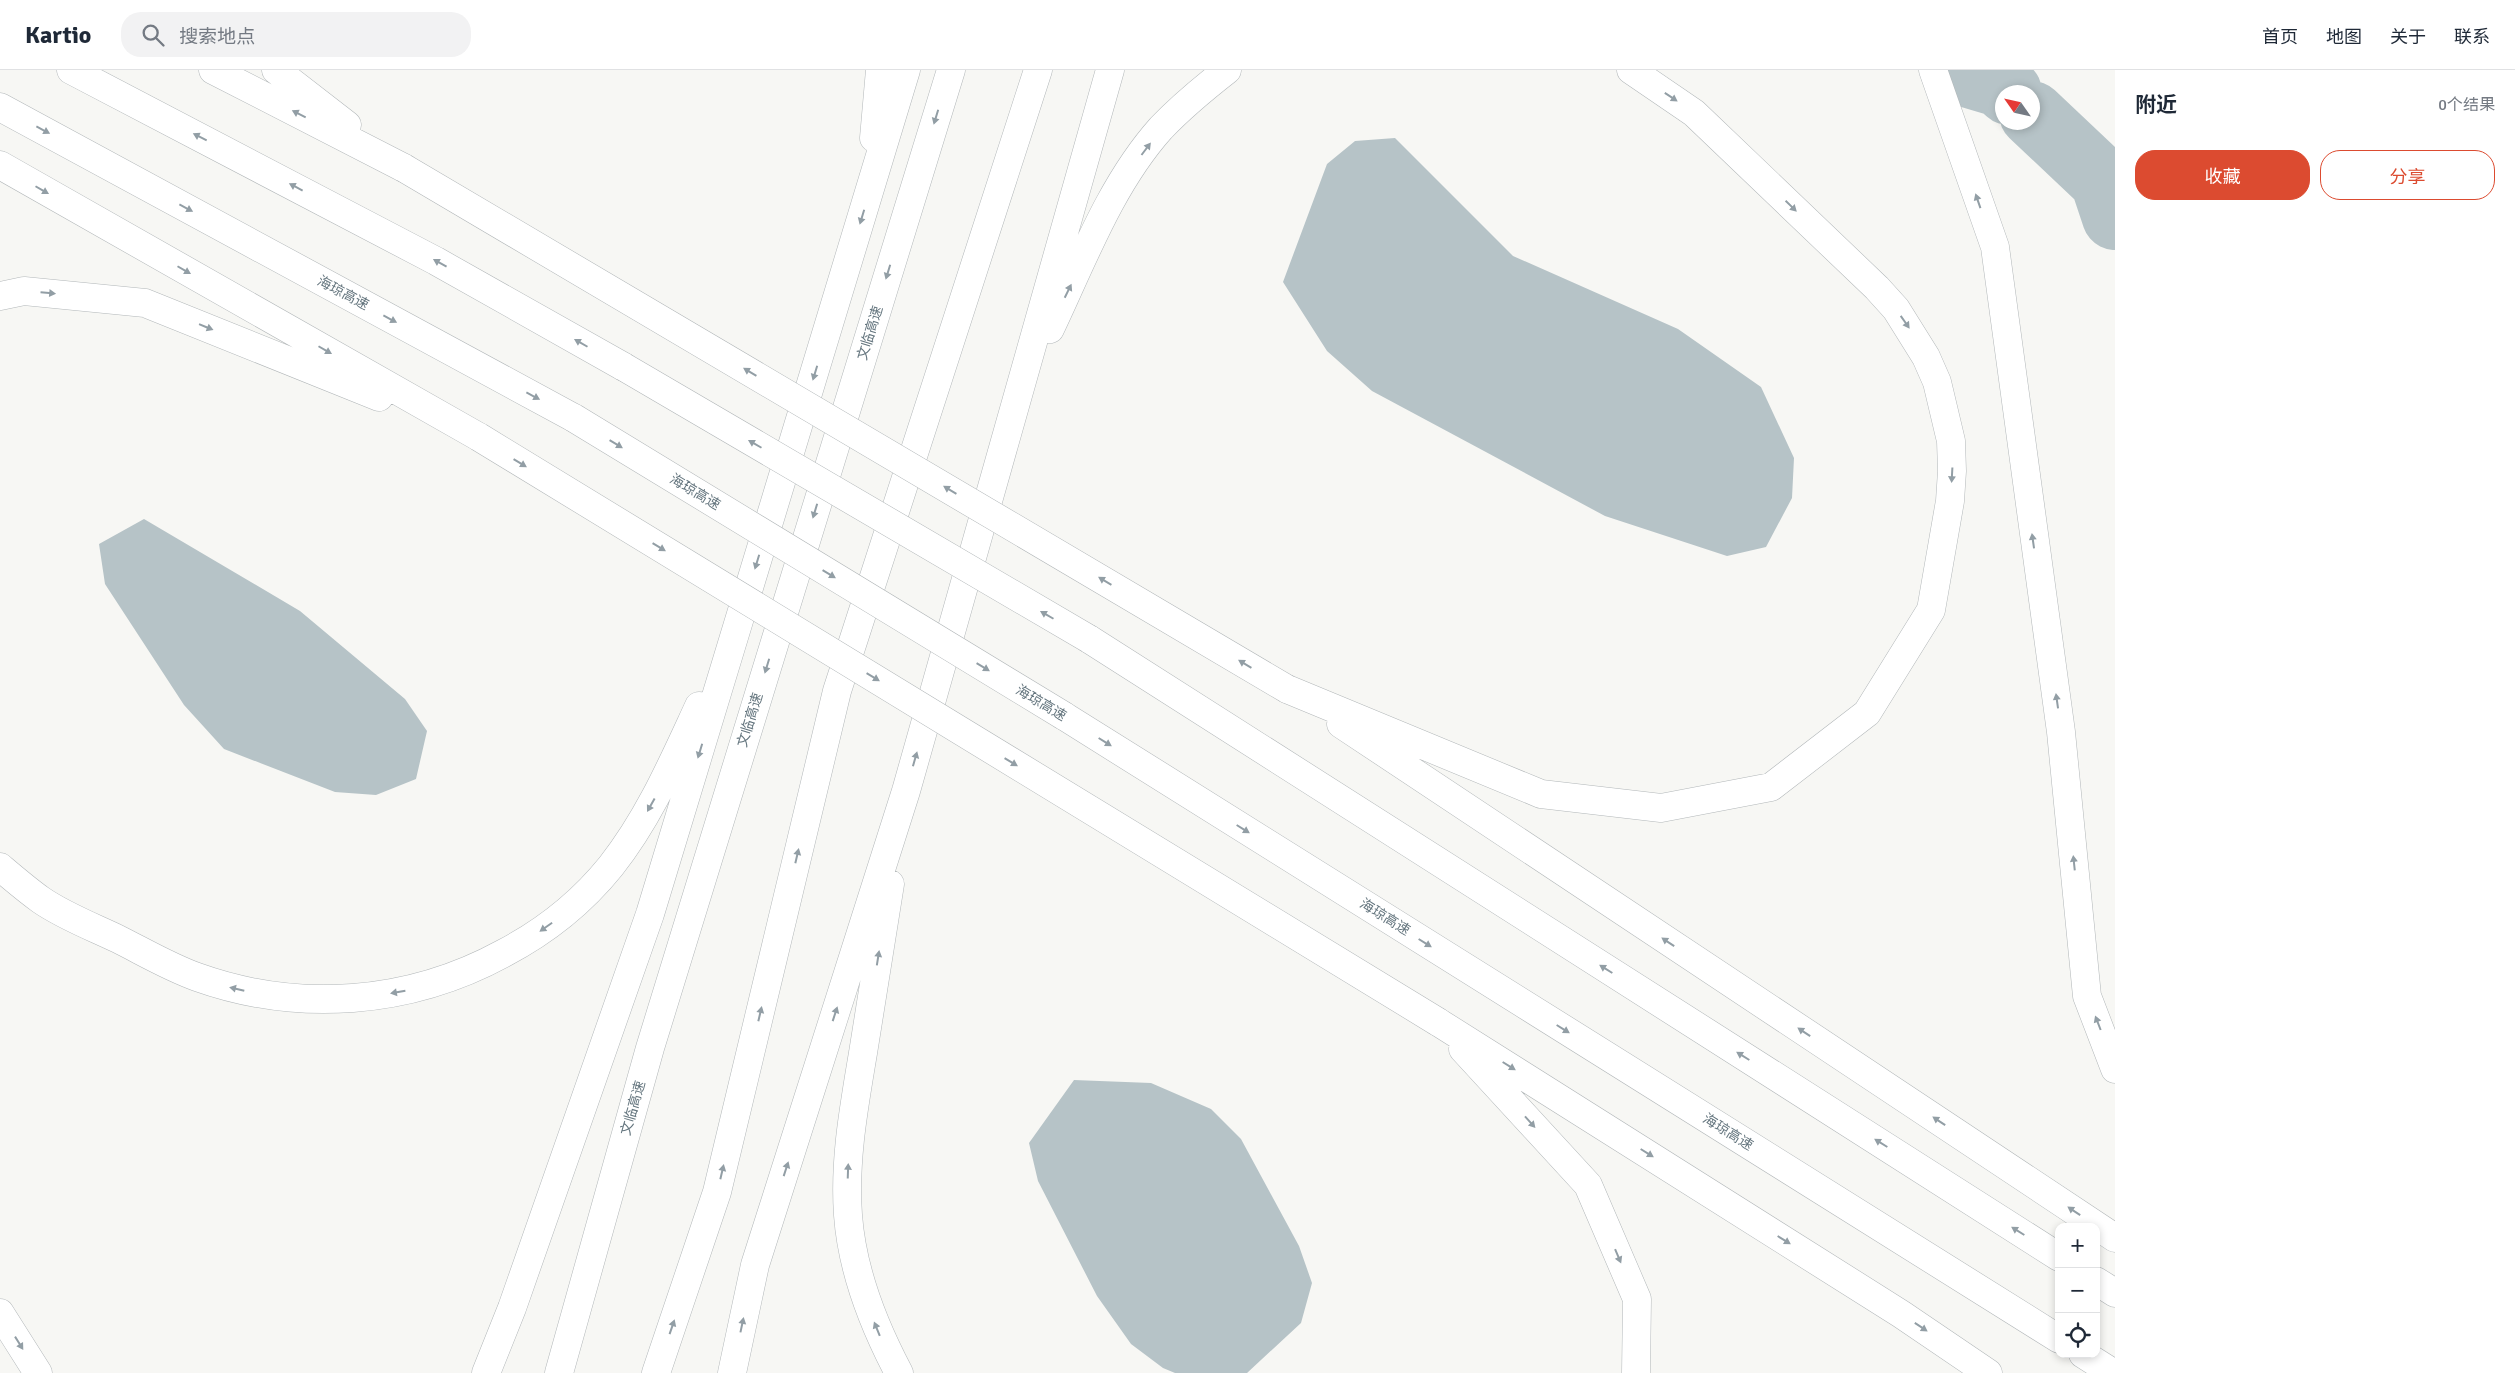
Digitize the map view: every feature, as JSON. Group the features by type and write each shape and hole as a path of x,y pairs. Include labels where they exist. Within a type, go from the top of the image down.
{"highway":[{"path":"71,70 436,261 624,367 1089,639 2055,1254"},
{"path":"212,70 404,168 1288,689 2115,1238"},
{"path":"276,70 404,168"},
{"path":"870,190 880,70"},
{"path":"486,1373 512,1308 650,914 906,70"},
{"name":"文临高速","path":"559,1373 650,1048 951,70"},
{"path":"656,1373 717,1192 837,691 1038,70"},
{"path":"732,1373 755,1265 906,792 1110,70"},
{"path":"1017,398 1110,203 1134,165 1160,129 1192,98 1227,70"},
{"path":"1288,689 1541,794 1661,808 1771,787 1867,713 1931,610 1950,501 1952,471 1951,441 1946,411 1937,382 1926,357 1896,309 1876,288 1694,113 1631,70"},
{"path":"1932,70 1995,247 2061,732 2087,996 2115,1068"},
{"name":"海琼高速","path":"0,107 574,418 1064,716 2055,1336"},
{"path":"0,166 479,437 1438,1022 1901,1314 1988,1373"},
{"path":"0,296 24,291 146,303 479,437"},
{"path":"0,867 42,901 195,977 235,989 277,996 320,1000 362,998 395,993 444,980 483,964 521,944 553,922 610,868 633,836 653,803 740,619"},
{"path":"899,1373 882,1341 866,1301 855,1259 848,1216 847,1172 851,1129 906,792"},
{"path":"1438,1022 1588,1185 1637,1299 1636,1373"},
{"path":"2100,1284 2115,1293"},
{"path":"0,1313 38,1373"},
{"path":"2089,1358 2113,1373"}],"shaded area":[{"path":"1395,138 1513,256 1678,329 1761,387 1794,458 1792,498 1766,547 1727,556 1605,516 1372,391 1327,351 1283,282 1327,164 1355,141"},
{"path":"144,519 300,611 405,699 427,731 416,779 376,795 335,792 224,749 184,705 105,584 99,544"},
{"path":"1074,1080 1151,1083 1211,1109 1241,1139 1299,1246 1312,1283 1301,1323 1247,1373 1175,1373 1163,1368 1131,1344 1097,1296 1038,1181 1029,1143"}],"waterway":[{"path":"1953,70 2001,85"},
{"path":"2040,122 2103,181 2115,217"}]}
